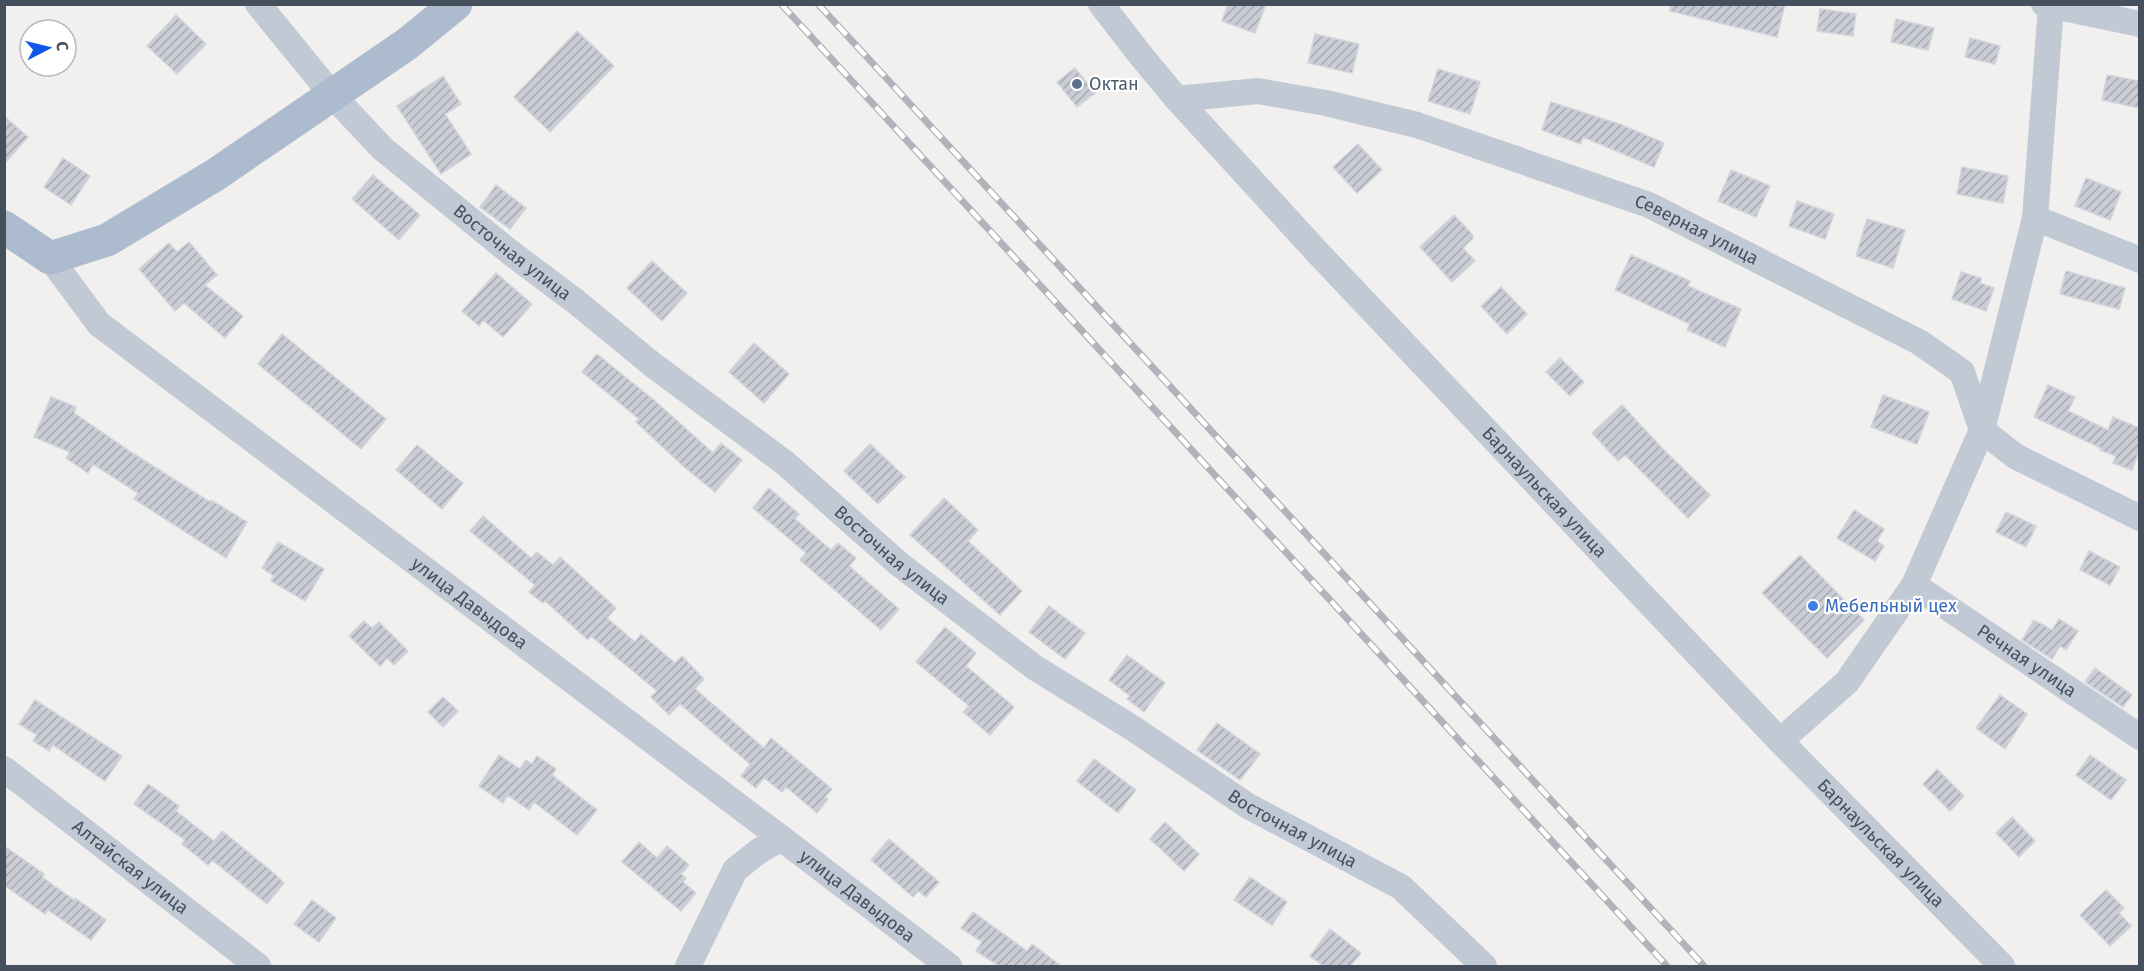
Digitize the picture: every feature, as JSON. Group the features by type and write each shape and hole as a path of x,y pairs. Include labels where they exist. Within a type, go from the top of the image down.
{"main road":[{"path":"50,258 107,240 215,175 407,44 456,4"},
{"name":"улица Давыдова","path":"4,227 50,258"}],"street":[{"name":"Восточная улица","path":"258,4 333,96 392,156 653,365 785,463 899,564 1025,660 1134,729 1248,806 1401,887 1484,966"},
{"name":"Барнаульская улица","path":"1101,4 1177,99 1318,253 1780,741 2002,966"},
{"path":"1780,741 1846,682 1914,585 1982,430 2035,218 2047,5 2139,24"},
{"name":"Северная улица","path":"1177,99 1258,91 1326,103 1417,125 1649,205 1919,342 1939,355 1962,372 1982,430"},
{"path":"2035,218 2139,260"},
{"name":"улица Давыдова","path":"50,258 99,324 782,838 948,966"},
{"path":"1982,430 2015,456 2139,518"},
{"name":"Речная улица","path":"1914,585 2139,737"},
{"name":"Алтайская улица","path":"4,769 258,966"},
{"path":"688,966 735,870 759,851 782,838"}],"building":[{"path":"1228,4 1266,4 1255,33 1222,21"},
{"path":"1671,4 1785,4 1777,37 1670,11"},
{"path":"1820,9 1856,14 1853,36 1817,31"},
{"path":"176,15 206,44 177,74 147,46"},
{"path":"1896,19 1934,28 1928,50 1891,42"},
{"path":"577,31 614,66 550,132 514,97"},
{"path":"1315,34 1359,44 1352,73 1308,63"},
{"path":"1970,38 2000,46 1995,64 1965,57"},
{"path":"1075,68 1095,93 1077,107 1057,82"},
{"path":"1438,69 1480,82 1470,114 1428,101"},
{"path":"2107,75 2139,81 2139,108 2102,100"},
{"path":"443,76 461,104 445,114 471,154 441,174 397,106"},
{"path":"1551,102 1622,125 1664,143 1654,167 1583,137 1581,144 1542,130"},
{"path":"4,116 28,137 4,164"},
{"path":"1358,144 1382,170 1357,193 1333,167"},
{"path":"63,158 90,176 71,205 44,187"},
{"path":"1962,167 2008,176 2003,203 1957,194"},
{"path":"1731,170 1770,186 1756,217 1718,201"},
{"path":"373,175 420,215 399,240 352,199"},
{"path":"2086,178 2121,192 2110,220 2075,206"},
{"path":"496,185 526,208 510,229 480,207"},
{"path":"1797,201 1834,214 1825,239 1789,226"},
{"path":"1454,215 1472,234 1473,238 1463,248 1475,261 1452,282 1420,247"},
{"path":"1867,219 1905,230 1893,268 1856,256"},
{"path":"189,242 217,275 205,285 243,316 225,338 184,303 175,311 139,269 169,243 177,252"},
{"path":"1631,255 1690,281 1688,286 1741,309 1725,347 1687,330 1690,324 1615,290"},
{"path":"652,261 687,293 662,321 627,288"},
{"path":"2066,271 2125,288 2119,309 2060,294"},
{"path":"1961,272 1981,278 1980,283 1994,288 1986,311 1952,299"},
{"path":"496,273 532,304 503,337 483,320 479,326 462,311"},
{"path":"1501,287 1527,314 1507,334 1481,306"},
{"path":"282,334 386,419 361,449 258,364"},
{"path":"754,343 789,374 764,403 729,372"},
{"path":"597,354 655,401 713,453 721,443 742,460 715,492 636,422 639,419 582,372"},
{"path":"1560,358 1584,382 1570,396 1546,372"},
{"path":"2048,385 2075,397 2068,411 2108,430 2113,417 2139,428 2139,451 2132,470 2113,463 2116,456 2034,417"},
{"path":"1883,395 1929,412 1917,444 1871,427"},
{"path":"51,397 76,407 74,413 131,452 210,502 211,500 247,522 226,558 134,499 138,493 93,464 88,473 66,458 70,452 34,437"},
{"path":"1622,405 1710,495 1688,518 1625,455 1618,461 1592,433"},
{"path":"870,444 905,477 878,504 844,471"},
{"path":"417,445 463,483 442,509 396,470"},
{"path":"769,488 799,514 795,519 831,550 838,543 856,558 849,566 899,609 881,630 800,560 806,553 753,508"},
{"path":"944,498 978,530 968,541 1022,591 1000,615 910,535"},
{"path":"1854,510 1884,529 1877,541 1884,546 1875,561 1837,538"},
{"path":"2006,512 2036,526 2026,547 1996,532"},
{"path":"483,516 531,558 537,552 553,565 560,557 616,608 607,618 635,642 641,634 675,663 682,656 704,679 695,689 764,748 771,738 832,789 825,797 828,799 817,813 786,787 782,792 764,778 756,788 741,776 750,764 680,704 669,715 651,697 657,691 591,636 588,640 545,601 543,603 529,592 535,585 470,531"},
{"path":"278,542 324,569 305,601 271,581 274,576 262,568"},
{"path":"2089,551 2120,567 2110,585 2080,570"},
{"name":"Мебельный цех","path":"1800,555 1864,620 1827,658 1762,593"},
{"path":"1049,606 1085,633 1065,659 1029,632"},
{"path":"2059,619 2078,631 2066,650 2060,646 2052,659 2022,640 2034,620 2052,630"},
{"path":"364,621 372,628 379,622 408,651 394,665 387,658 380,666 349,636"},
{"path":"945,627 976,653 966,666 1014,707 990,735 963,712 969,706 916,662"},
{"path":"1127,655 1165,683 1144,712 1127,699 1130,696 1109,680"},
{"path":"2095,668 2132,695 2123,707 2085,682"},
{"path":"2000,695 2027,714 2005,749 1976,728"},
{"path":"443,697 458,711 443,727 428,712"},
{"path":"35,700 122,756 105,781 53,745 49,751 33,741 37,735 19,724"},
{"path":"1217,723 1260,754 1240,780 1197,750"},
{"path":"499,755 520,769 526,760 532,764 537,756 556,769 552,775 597,810 577,835 534,802 529,810 508,795 503,803 479,786"},
{"path":"2090,755 2126,780 2111,800 2076,775"},
{"path":"1094,759 1136,790 1118,813 1077,781"},
{"path":"1937,769 1964,796 1950,811 1923,784"},
{"path":"148,784 179,806 176,811 214,841 222,831 284,883 267,904 212,860 208,865 182,844 185,840 134,804"},
{"path":"2012,817 2035,841 2019,857 1996,833"},
{"path":"1165,822 1199,854 1184,871 1150,839"},
{"path":"889,839 939,882 926,897 918,891 913,897 871,860"},
{"path":"639,842 657,858 667,846 689,865 681,874 686,878 683,882 696,893 681,911 622,862"},
{"path":"4,846 44,874 42,877 106,920 91,940 48,910 45,914 4,885"},
{"path":"1250,877 1287,902 1272,925 1234,900"},
{"path":"2106,890 2124,908 2119,913 2131,926 2110,946 2080,915"},
{"path":"312,900 336,918 319,942 294,924"},
{"path":"973,912 1027,951 1032,944 1061,966 999,966 976,951 982,942 961,928"},
{"path":"1330,929 1361,953 1350,966 1324,966 1310,956"}],"railway":[{"path":"781,4 1667,966"},
{"path":"818,4 1704,966"}],"place":[{"name":"Октан","path":"1077,84"},
{"name":"Мебельный цех","path":"1813,606"}]}
